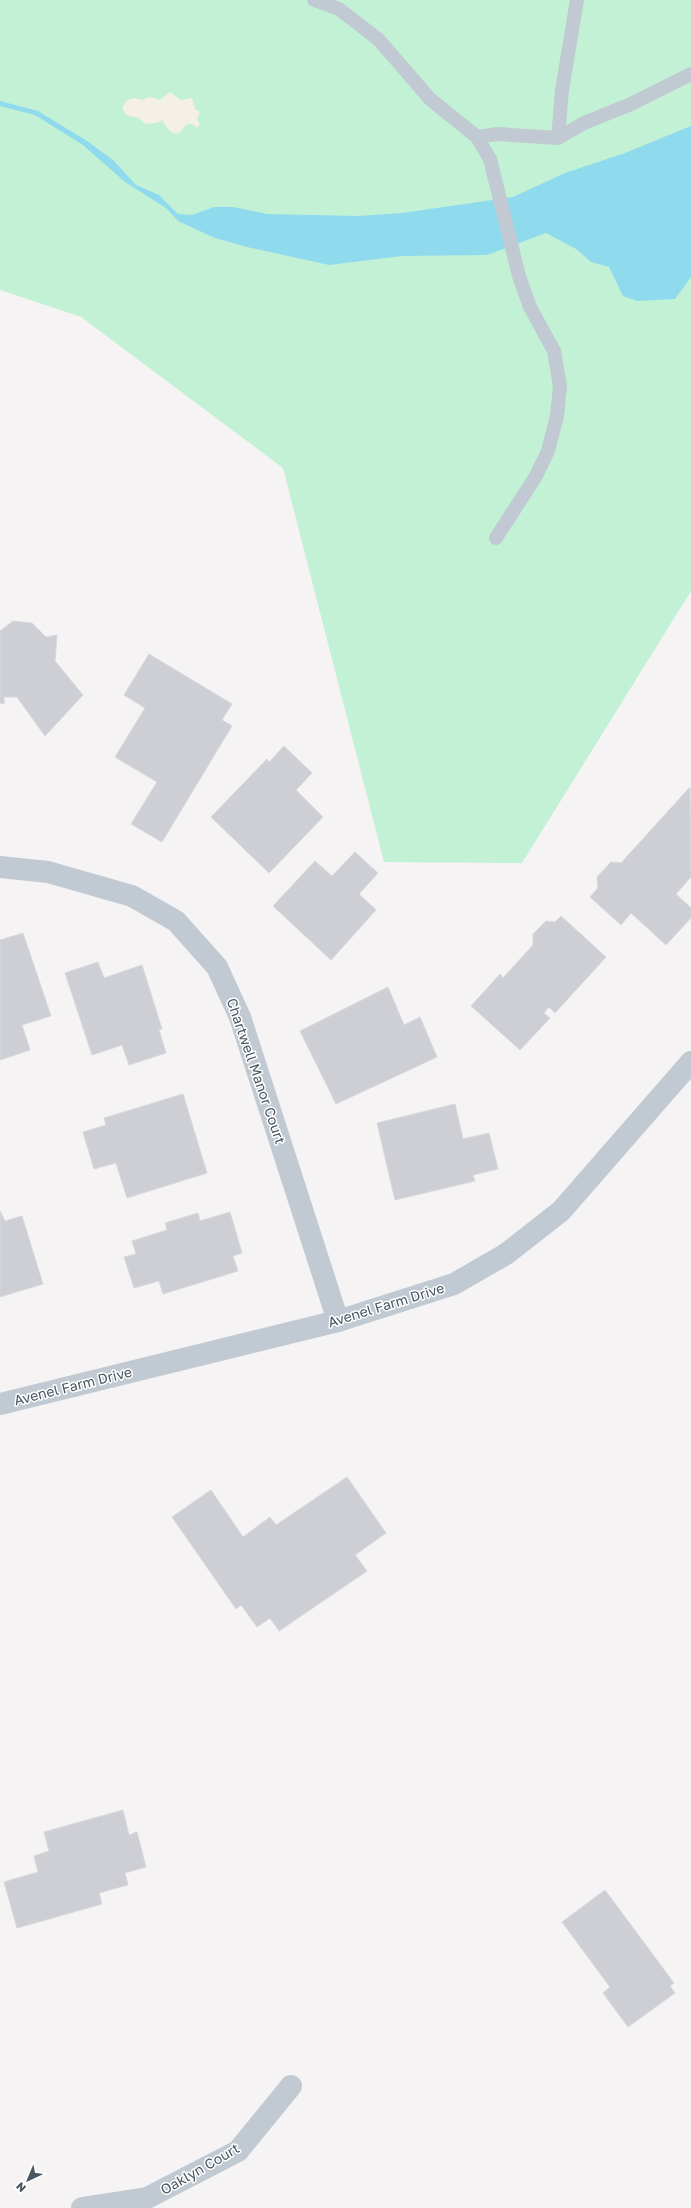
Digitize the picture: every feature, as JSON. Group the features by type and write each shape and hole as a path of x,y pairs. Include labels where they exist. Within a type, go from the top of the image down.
{"street":[{"name":"Chartwell Manor Court","path":"0,867 48,872 132,896 176,921 217,966 240,1017 338,1322"},
{"name":"Avenel Farm Drive","path":"0,1404 338,1322 454,1284 506,1254 561,1211 691,1062"},
{"name":"Oaklyn Court","path":"82,2208 147,2198 238,2151 291,2086"}],"lane":[{"path":"314,0 338,9 379,40 430,99 477,137 490,160 500,193 514,258 530,307 554,351 560,386 557,416 548,451 536,476 496,538"},
{"path":"558,138 562,90 577,0"},
{"path":"477,137 497,134 558,138 584,123 631,104 691,74"}],"green space":[{"path":"0,0 691,0 691,591 522,863 384,862 283,468 81,317 0,290"}],"sand":[{"path":"170,92 181,100 192,98 195,109 200,112 197,119 200,124 197,128 192,124 187,124 179,133 173,133 162,120 157,123 145,124 139,118 126,115 122,107 127,100 134,98 142,100 149,97 160,100"}],"water":[{"path":"0,101 38,111 87,141 113,160 136,185 159,195 178,214 192,215 214,207 233,207 267,214 358,216 402,213 513,197 565,173 625,153 691,126 691,277 675,299 637,301 623,296 609,267 591,262 576,249 546,233 487,255 402,256 329,265 247,247 215,238 178,221 166,208 125,182 83,145 35,115 0,106"}],"building":[{"path":"13,621 32,623 46,637 57,635 55,661 83,695 45,736 17,697 4,697 4,704 0,703 0,631"},
{"path":"149,654 232,704 222,720 232,726 162,842 131,824 157,782 115,757 145,708 124,695"},
{"path":"284,746 312,773 296,790 323,817 269,873 211,817 267,759 269,762"},
{"path":"690,787 691,877 676,894 691,908 691,918 666,945 631,913 621,925 590,897 598,888 597,877 611,862 621,863"},
{"path":"355,852 378,873 359,894 376,910 331,960 273,906 315,861 332,876"},
{"path":"561,916 606,957 555,1013 549,1007 544,1013 550,1018 520,1050 471,1006 500,974 503,978 533,945 533,934 546,921 555,922"},
{"path":"23,933 51,1016 22,1025 30,1050 0,1060 0,940"},
{"path":"98,962 104,978 142,965 162,1029 159,1030 166,1053 129,1065 122,1045 92,1055 65,973"},
{"path":"388,987 404,1025 420,1017 437,1057 336,1104 300,1031"},
{"path":"183,1094 207,1173 127,1198 116,1163 94,1169 83,1132 106,1125 104,1118"},
{"path":"455,1104 463,1139 489,1133 498,1169 473,1175 475,1181 395,1200 377,1123"},
{"path":"0,1211 5,1221 22,1216 43,1284 0,1297"},
{"path":"230,1212 242,1253 233,1256 238,1271 163,1294 159,1281 134,1288 124,1257 136,1254 132,1241 167,1230 165,1223 198,1213 200,1221"},
{"path":"347,1477 386,1533 355,1555 367,1571 279,1631 270,1618 257,1627 241,1605 236,1609 172,1517 211,1490 243,1537 270,1517 276,1525"},
{"path":"123,1810 129,1835 137,1832 146,1867 125,1873 128,1885 99,1893 102,1904 17,1928 4,1882 38,1872 34,1856 49,1851 44,1832"},
{"path":"605,1890 674,1983 670,1986 675,1993 628,2027 603,1993 610,1987 562,1922"}]}
